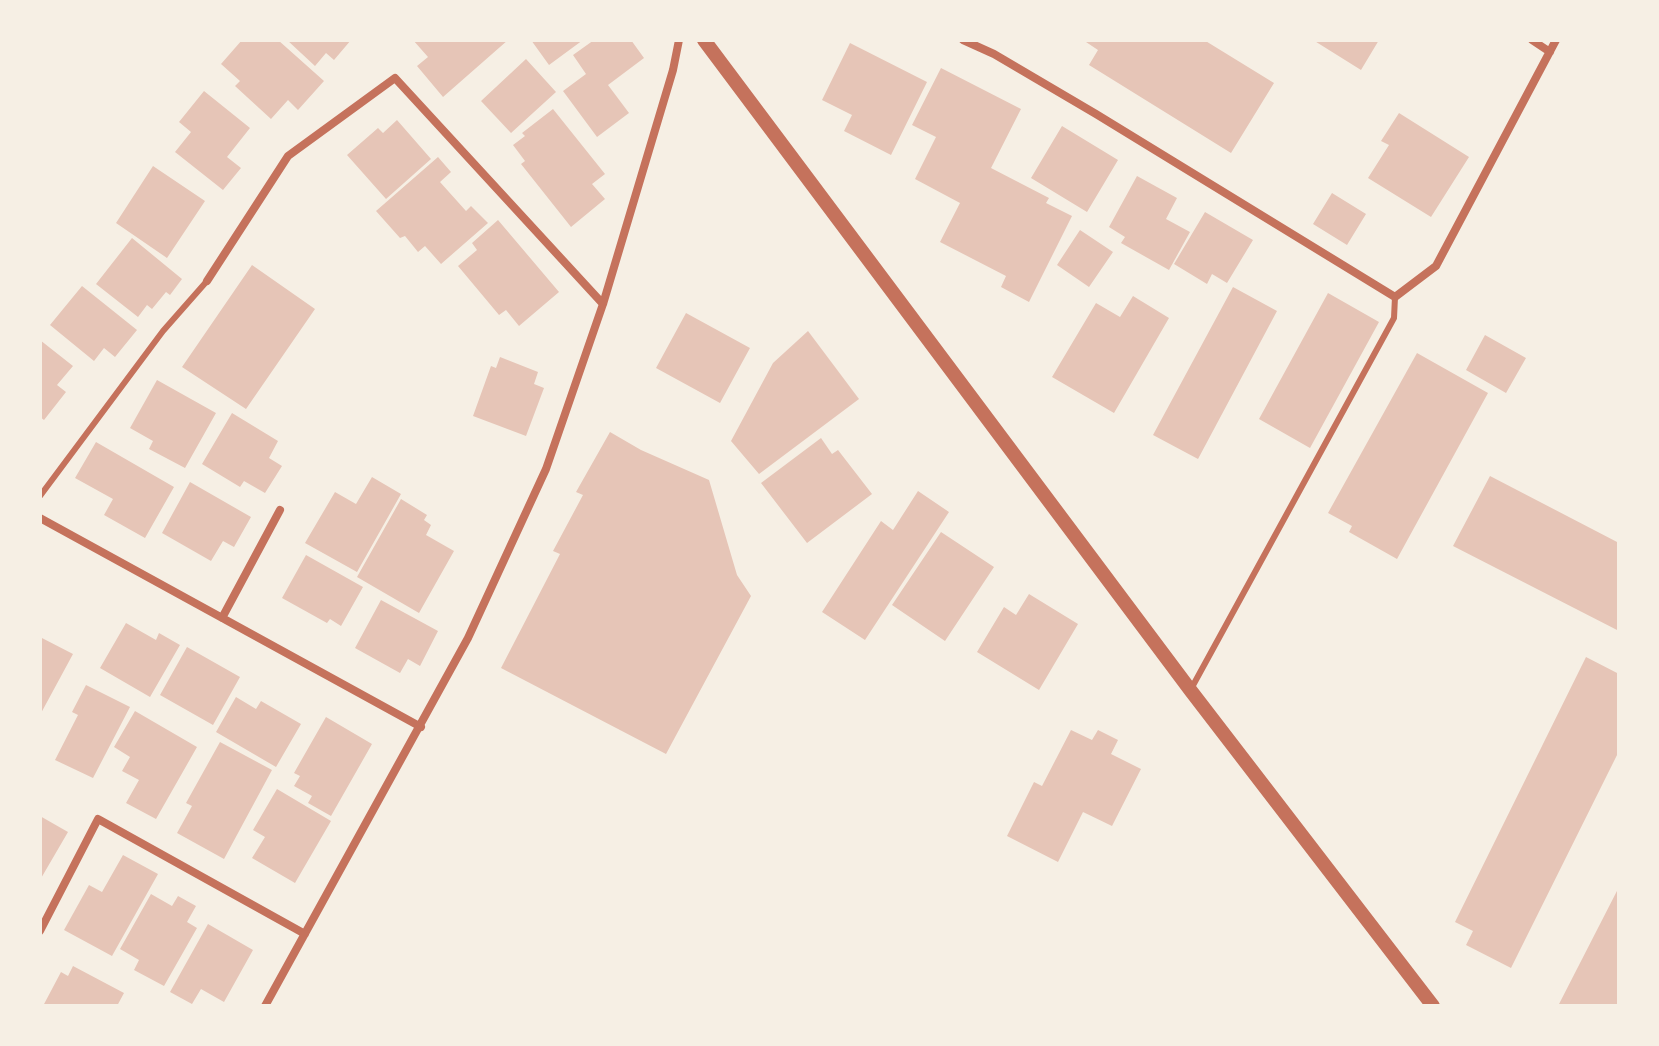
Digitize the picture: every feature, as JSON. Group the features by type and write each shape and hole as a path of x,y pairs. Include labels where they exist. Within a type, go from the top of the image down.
{"street":[{"path":"265,1006 468,638 546,469 603,304 669,85 679,40"},
{"path":"704,40 1191,691 1433,1006"},
{"path":"963,40 994,54 1096,114 1395,297 1436,266 1556,40"},
{"path":"1532,40 1550,52"},
{"path":"207,281 288,156 395,78 603,304"},
{"path":"222,618 280,510"},
{"path":"40,518 421,727"},
{"path":"40,931 98,819 305,934"}],"lane":[{"path":"40,496 163,331 207,281"},
{"path":"1191,691 1394,318 1395,297"}],"building":[{"path":"242,40 278,40 324,81 298,110 288,100 271,119 235,86 240,81 221,64"},
{"path":"287,40 351,40 334,60 326,53 315,66"},
{"path":"413,40 508,40 443,97 417,66 428,57"},
{"path":"531,40 583,40 549,65"},
{"path":"594,40 631,40 644,58 608,85 629,113 597,137 563,91 586,74 573,55"},
{"path":"1083,40 1204,40 1274,83 1231,153 1089,65 1098,50"},
{"path":"1313,40 1379,40 1361,70"},
{"path":"850,43 927,82 891,155 844,131 852,115 822,100"},
{"path":"526,59 556,92 511,133 481,101"},
{"path":"941,68 1021,109 991,168 1049,198 1046,203 1072,216 1029,302 1001,287 1006,276 940,242 960,203 915,179 936,137 912,125"},
{"path":"204,91 250,128 227,157 241,168 223,190 175,152 191,132 179,122"},
{"path":"553,109 605,174 592,184 605,199 571,227 521,164 525,161 513,145 525,136 522,133"},
{"path":"1399,113 1469,157 1431,217 1368,178 1389,145 1381,141"},
{"path":"397,120 431,159 386,199 347,155 378,128 383,133"},
{"path":"1062,126 1118,160 1087,212 1031,178"},
{"path":"438,157 451,172 440,182 466,211 471,206 488,223 441,264 425,246 418,252 405,236 400,238 376,211"},
{"path":"153,166 205,201 167,258 116,223"},
{"path":"1137,176 1177,198 1166,219 1190,232 1169,270 1121,243 1125,237 1109,227"},
{"path":"1332,193 1366,214 1347,245 1313,224"},
{"path":"1205,212 1253,240 1227,283 1212,274 1207,284 1174,264"},
{"path":"498,220 559,292 519,326 506,310 499,315 458,266 477,250 472,243"},
{"path":"1080,230 1113,252 1089,287 1057,265"},
{"path":"132,238 182,279 170,295 166,292 152,309 147,305 138,317 96,284"},
{"path":"252,265 315,309 246,409 182,367"},
{"path":"82,286 137,330 115,357 104,348 94,361 50,325"},
{"path":"1233,287 1277,311 1198,459 1153,435"},
{"path":"1328,293 1379,322 1310,448 1259,419"},
{"path":"1133,296 1169,318 1114,413 1052,377 1096,303 1120,317"},
{"path":"686,313 750,348 720,403 656,368"},
{"path":"808,331 859,399 759,474 731,441 773,363"},
{"path":"1485,335 1526,358 1506,393 1466,370"},
{"path":"40,340 73,366 57,385 66,392 44,420 40,417"},
{"path":"1417,353 1488,393 1397,559 1349,532 1352,526 1328,513"},
{"path":"500,357 538,372 534,384 544,388 526,436 473,416 491,366 496,368"},
{"path":"157,380 216,413 185,468 149,449 153,441 130,428"},
{"path":"232,413 278,441 269,458 282,466 265,493 244,481 240,487 202,464"},
{"path":"610,432 641,450 709,480 737,575 751,596 666,754 501,668 560,554 553,551 583,495 576,492"},
{"path":"821,438 832,454 838,450 872,494 807,543 761,483"},
{"path":"96,442 174,487 145,538 104,515 113,499 75,478"},
{"path":"1490,476 1619,543 1619,631 1453,546"},
{"path":"372,477 401,494 357,572 305,543 335,492 356,504"},
{"path":"190,482 251,517 234,547 223,541 211,561 162,533"},
{"path":"918,491 949,512 865,640 822,612 881,521 893,530"},
{"path":"401,499 427,515 424,520 431,525 426,535 454,551 419,613 357,577"},
{"path":"941,532 994,567 945,641 892,605"},
{"path":"306,555 363,587 341,626 330,619 327,623 282,598"},
{"path":"1029,594 1078,624 1039,690 977,652 1004,607 1016,615"},
{"path":"381,600 438,631 420,666 408,659 400,673 355,648"},
{"path":"126,623 156,640 159,633 180,645 150,697 100,668"},
{"path":"40,637 73,654 40,715"},
{"path":"187,647 240,677 213,725 160,695"},
{"path":"1586,657 1619,674 1619,751 1511,968 1466,945 1473,931 1455,922"},
{"path":"86,685 130,707 93,778 55,760 78,715 72,712"},
{"path":"236,697 256,709 261,701 301,724 276,767 216,732"},
{"path":"135,711 197,747 156,819 126,803 139,780 122,771 130,757 114,747"},
{"path":"326,717 372,744 331,816 308,803 312,796 294,786 300,776 294,773"},
{"path":"1071,730 1092,740 1098,730 1118,740 1111,754 1141,769 1112,826 1083,812 1058,862 1007,836 1034,782 1042,786"},
{"path":"220,742 272,770 224,859 177,833 192,806 186,803"},
{"path":"277,789 331,821 295,883 252,858 265,837 253,830"},
{"path":"40,816 68,832 40,880"},
{"path":"123,855 158,874 112,956 64,930 89,885 102,892"},
{"path":"1619,887 1619,1006 1558,1006"},
{"path":"151,894 172,906 178,896 196,906 187,922 197,928 164,986 134,970 139,960 120,949"},
{"path":"208,924 253,950 224,1002 201,989 192,1004 170,992"},
{"path":"73,966 124,993 117,1006 43,1006 61,972 68,976"}]}
